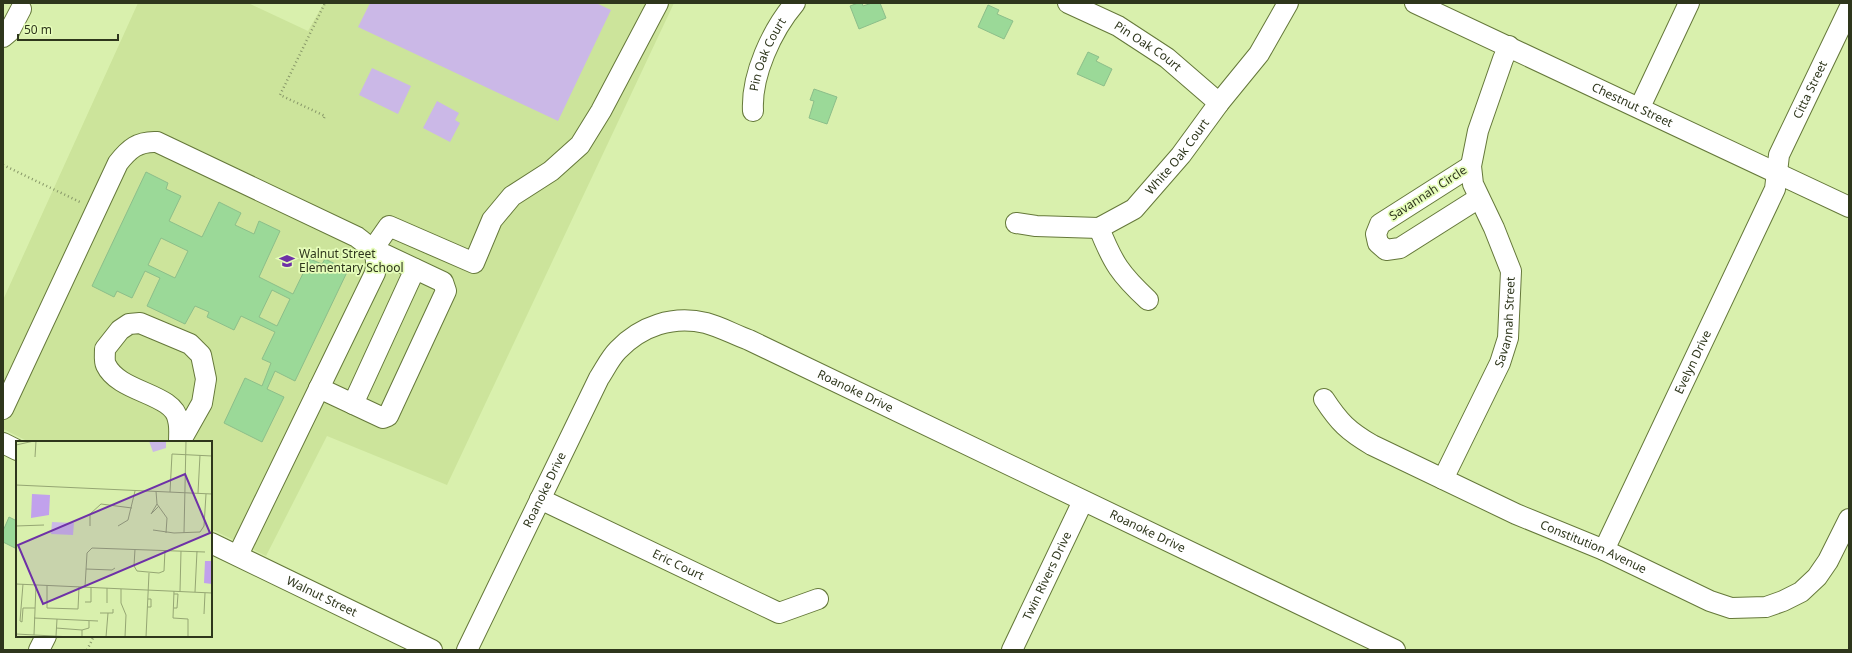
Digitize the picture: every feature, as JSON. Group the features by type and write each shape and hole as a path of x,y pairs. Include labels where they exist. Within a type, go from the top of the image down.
{"street":[{"path":"372,249 389,226 474,263 492,220 512,196 551,170 580,145 601,111 658,3"},
{"name":"Pin Oak Court","path":"753,111 752,95 762,60 784,16 795,3"},
{"name":"Pin Oak Court","path":"1068,3 1118,26 1166,58 1219,102"},
{"name":"White Oak Court","path":"1099,228 1134,209 1182,155 1219,102 1259,54 1288,3"},
{"name":"Chestnut Street","path":"1415,3 1849,206"},
{"path":"1640,107 1689,3"},
{"path":"3,37 9,32 21,9"},
{"name":"Citta Street","path":"1777,172 1779,155 1849,9"},
{"name":"Savannah Street","path":"1443,479 1500,364 1508,338 1511,271 1494,228 1473,184 1471,166 1478,131 1509,46"},
{"path":"3,409 118,163 128,150 147,142 157,142 357,237 372,249 443,282 446,291 388,416 383,418 319,388"},
{"name":"Savannah Circle","path":"1471,166 1380,224 1376,234 1378,243 1386,250 1400,248 1479,198"},
{"name":"Evelyn Drive","path":"1604,550 1775,188 1777,172"},
{"path":"1016,223 1036,226 1099,228 1116,267 1128,282 1148,300"},
{"path":"238,555 375,273 377,261 372,249"},
{"path":"353,404 415,269"},
{"name":"Roanoke Drive","path":"467,650 599,378 616,351 632,337 648,328 671,320 706,323 749,340 1083,501 1360,643 1395,650"},
{"path":"179,441 178,419 167,403 126,384 113,376 105,364 104,350 120,330 129,324 140,323 190,344 201,355 206,379 202,404 180,441"},
{"name":"Constitution Avenue","path":"1324,399 1336,417 1351,432 1372,445 1516,514 1604,550 1710,601 1731,608 1766,607 1801,592 1817,577 1828,561 1849,519"},
{"name":"Eric Court","path":"540,500 779,613 818,599"},
{"name":"Twin Rivers Drive","path":"1012,650 1083,501"},
{"name":"Walnut Street","path":"212,543 238,555 405,644 432,650"},
{"path":"39,650 46,637"}],"path":[{"path":"324,118 325,116 280,95 325,3"},
{"path":"3,166 86,205"},
{"path":"87,650 94,637"}],"shaded area":[{"name":"Walnut Street Elementary School","path":"138,3 248,3 308,31 324,3 674,3 447,485 327,436 266,556 212,529 212,441 27,441 3,429 3,300"},
{"path":"370,3 596,3 611,10 558,121 358,27"},
{"path":"372,68 411,86 398,114 359,95"},
{"path":"437,101 459,113 455,120 460,123 450,142 423,128"}],"building":[{"path":"862,3 863,6 872,3 880,3 886,18 859,29 850,6"},
{"path":"988,5 999,10 997,14 1013,21 1004,39 978,27"},
{"path":"1088,52 1099,57 1096,61 1112,69 1104,86 1077,74"},
{"path":"814,89 837,97 827,124 809,118 814,101 810,100"},
{"path":"146,172 168,183 166,189 181,196 169,221 202,237 219,202 241,213 235,225 254,234 259,221 280,231 259,277 293,294 310,259 322,264 325,259 348,270 295,381 275,371 267,389 284,397 262,442 224,423 245,378 262,386 271,363 262,359 275,332 241,316 234,330 207,317 209,312 195,306 185,324 147,306 160,278 145,271 132,298 117,291 114,297 92,286","holes":["161,238 188,251 175,278 148,265","272,290 290,299 277,326 259,317"]},
{"path":"9,517 16,520 15,548 3,542 3,531"}],"place":[{"name":"Walnut Street Elementary School","path":"287,261"}]}
